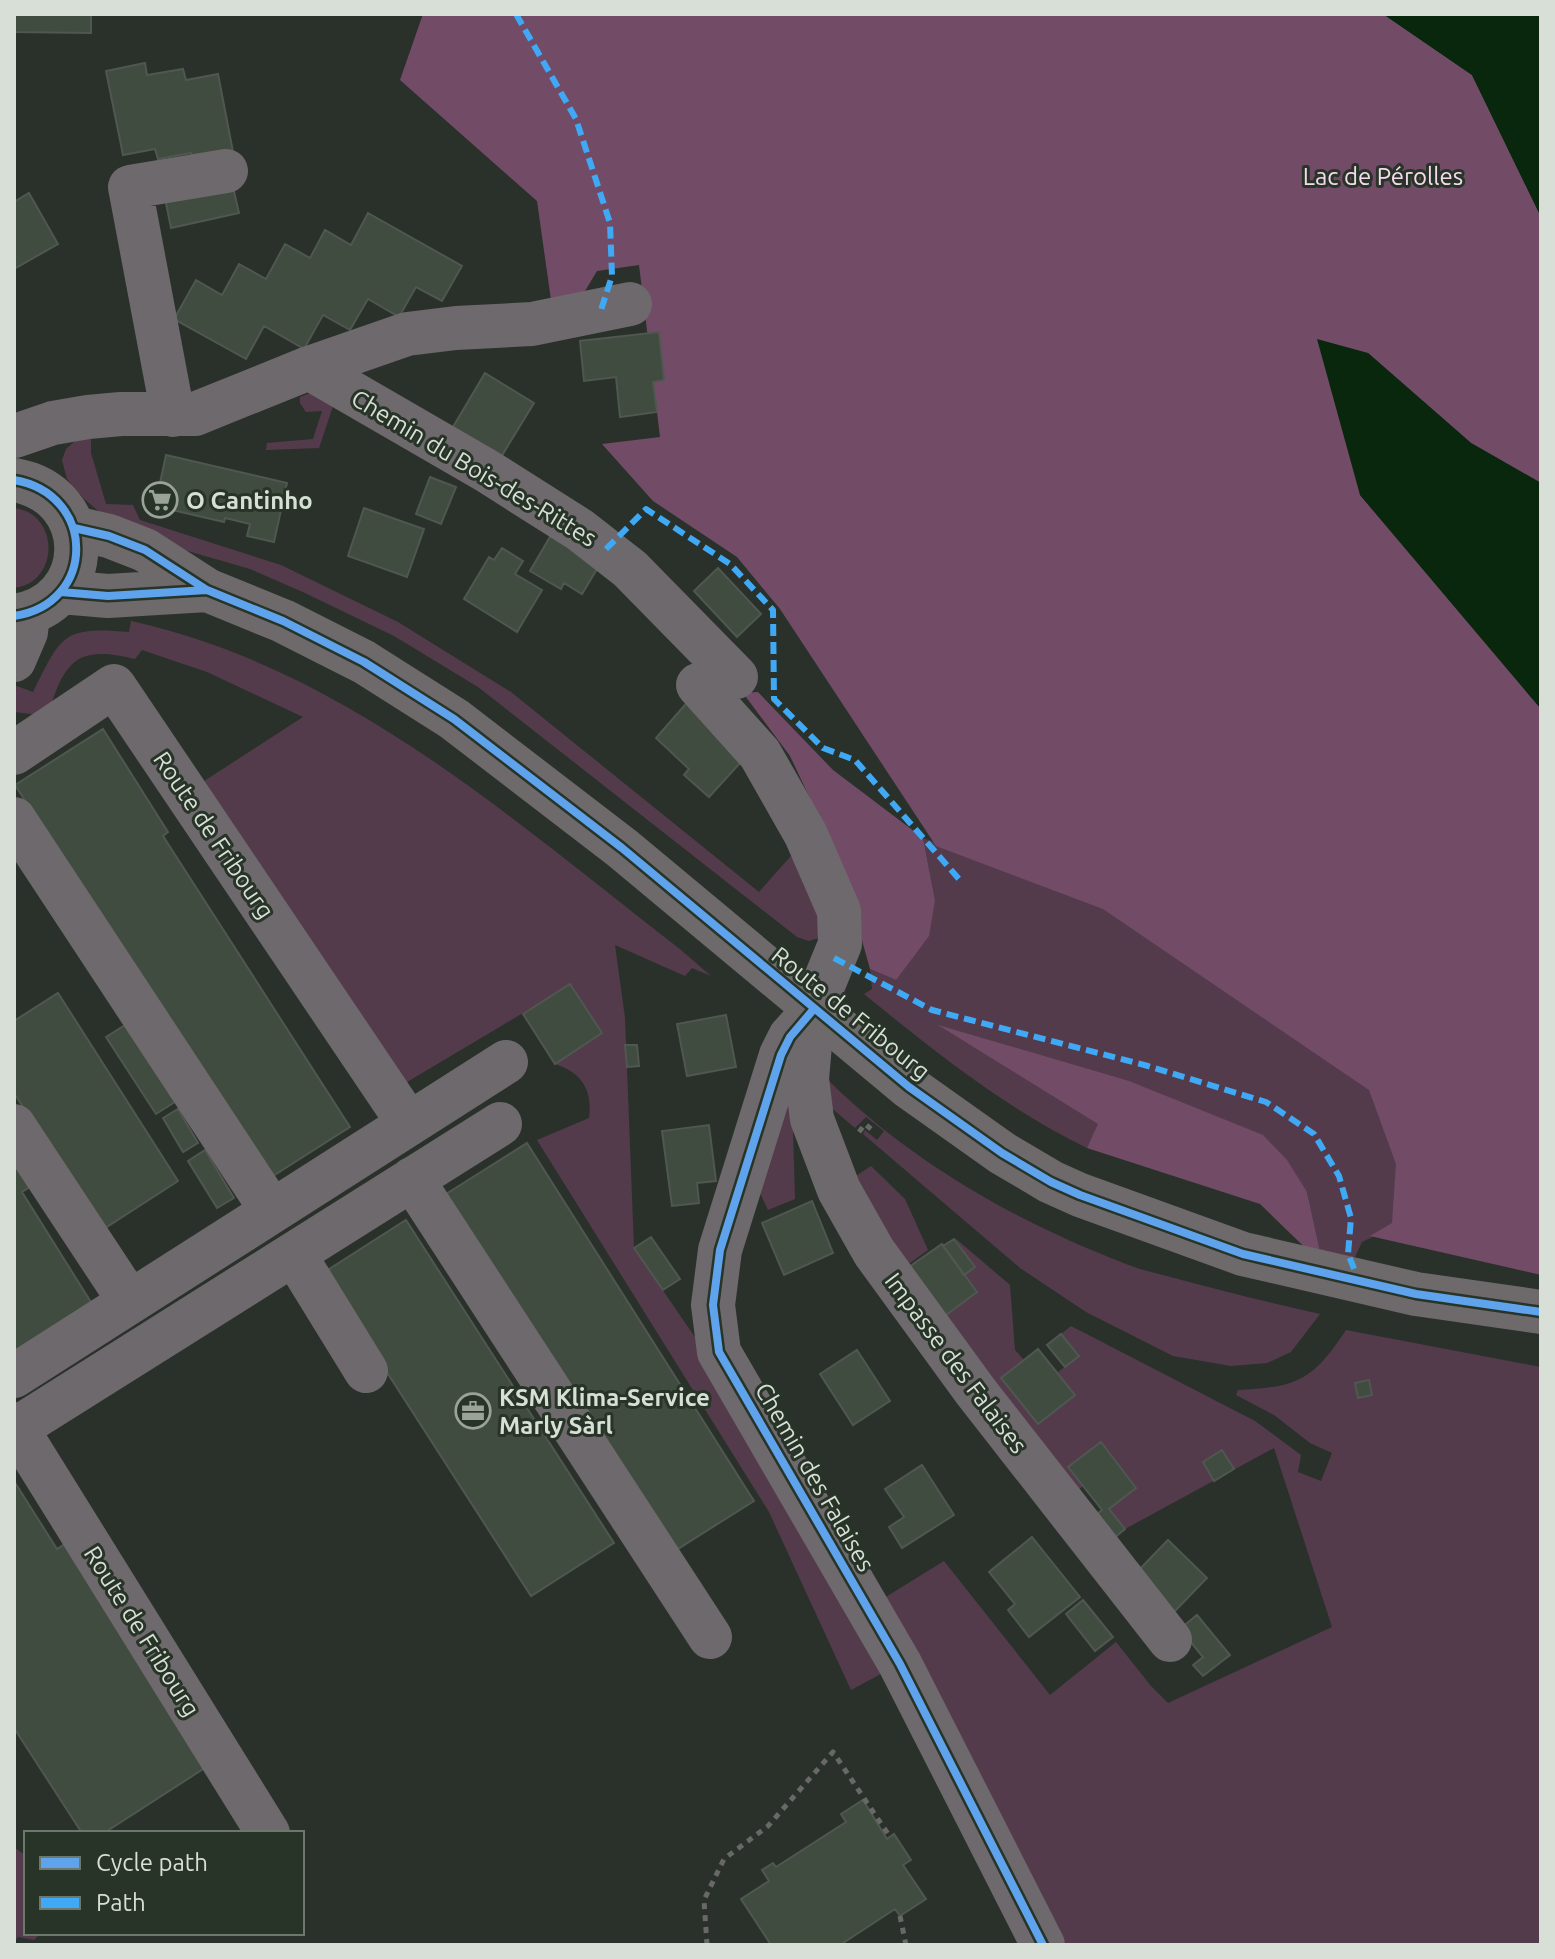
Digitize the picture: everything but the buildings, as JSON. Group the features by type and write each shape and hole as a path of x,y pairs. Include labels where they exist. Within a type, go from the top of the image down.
{"main road":[{"path":"15,480 33,484 49,493 65,509 74,528 75,564 35,607"},
{"name":"Route de Fribourg","path":"74,528 109,536 145,550 207,590 283,621 364,662 454,719 622,848 909,1087 1002,1153 1051,1182 1243,1254 1416,1294 1541,1312"},
{"name":"Route de Fribourg","path":"35,607 108,596 207,590"}],"street":[{"path":"173,415 130,187 226,171"},
{"name":"Chemin du Bois-des-Rittes","path":"15,480 18,449 14,435 53,423 121,414 195,414 309,368 407,334 532,324 630,304"},
{"name":"Chemin du Bois-des-Rittes","path":"309,368 487,471 580,530 630,569 717,681 806,835 839,911 840,944 813,1010"},
{"path":"14,660 35,607"},
{"name":"Route de Fribourg","path":"14,753 114,686 409,1124"},
{"path":"14,819 272,1211"},
{"name":"Impasse des Falaises","path":"813,1010 807,1079 812,1119 839,1190 874,1252 976,1392 1170,1640"},
{"name":"Chemin des Falaises","path":"813,1010 790,1037 781,1055 720,1250 713,1305 719,1352 900,1664 1043,1945"},
{"path":"14,1376 506,1062"},
{"name":"Route de Fribourg","path":"267,1831 15,1427 500,1124"},
{"path":"14,1126 130,1302"},
{"path":"412,1179 710,1637"},
{"path":"294,1254 366,1371"}],"path":[{"path":"707,1945 704,1900 724,1859 768,1826 833,1752 890,1837"},
{"path":"900,1916 906,1945"}],"shaded area":[{"path":"1383,14 1541,14 1541,217 1472,75"},
{"path":"1317,339 1368,353 1471,443 1541,483 1541,709 1360,495"},
{"path":"310,393 336,397 319,448 266,450 267,443 313,439 322,411 306,412 300,403 300,397"},
{"path":"91,433 91,453 106,504 133,505 140,520 281,565 398,622 511,692 759,892 798,848 827,912 819,938 809,941 797,937 478,687 394,636 250,569 174,547 103,515 67,479 62,460 66,449 81,436"},
{"path":"14,508 29,513 40,522 48,548 40,574 29,583 14,588"},
{"path":"131,621 209,643 284,674 355,711 490,801 711,976 692,968 685,976 615,945 625,1018 634,1248 705,1352 892,1668 851,1690 769,1512 537,1140 589,1118 589,1099 583,1084 572,1072 555,1064 602,1033 570,985 402,1085 198,785 303,717 207,672 142,650 135,659 100,654 76,661 60,681 48,716 14,712 14,685 33,692 50,658 66,639 90,631 129,632"},
{"path":"923,838 1107,904 1371,1086 1401,1162 1395,1226 1362,1242 1355,1257 1323,1265 1307,1192 942,1027 1099,1124 1087,1148 999,1097 864,994 872,989 870,969 896,980 935,900"},
{"path":"820,1072 888,1133 925,1160 1043,1228 1139,1269 1320,1314 1291,1352 1267,1363 1231,1366 1173,1356 1086,1312 1020,1268 863,1134 865,1130 877,1140 884,1131 866,1117 855,1128 828,1105"},
{"path":"792,1097 795,1199 768,1210 754,1180"},
{"path":"871,1166 905,1199 928,1250 907,1265 847,1182"},
{"path":"955,1238 1010,1285 1015,1350 1024,1360 1001,1378 1038,1424 1074,1395 1057,1373 1078,1356 1061,1334 1071,1326 1255,1421 1301,1455 1298,1472 1321,1481 1332,1453 1310,1443 1274,1415 1236,1395 1238,1390 1275,1387 1302,1378 1313,1371 1346,1330 1541,1367 1541,1945 1066,1945 1059,1928 1016,1876 876,1603 944,1561 1050,1695 1116,1642 1168,1703 1332,1627 1274,1448 1125,1529 1109,1509 1136,1487 1100,1442 1069,1467 1083,1486 1070,1497 942,1318 977,1292 964,1275 974,1267"},
{"path":"14,1847 24,1854 24,1935 39,1935 34,1940 18,1937 14,1942"}],"green space":[{"name":"Lac de Pérolles","path":"423,14 1383,14 1472,75 1541,217 1541,483 1471,443 1368,353 1360,495 1541,709 1541,1275 1370,1236 1392,1223 1396,1164 1369,1090 1103,909 936,846 780,609 737,557 653,501 602,444 660,437 639,265 597,271 579,301 552,307 537,201 400,80"},
{"path":"758,692 833,770 923,838 935,900 929,936 896,980 870,969 840,862 790,756 743,693"},
{"path":"938,1025 1129,1081 1263,1135 1287,1160 1307,1192 1323,1265 1260,1204 1087,1148 1098,1124"}],"marked path":[{"path":"516,14 576,119 610,223 612,276 601,310"},
{"path":"606,549 646,509 730,564 773,610 774,699 823,748 855,760 959,879"},
{"path":"834,958 932,1010 1148,1066 1266,1102 1314,1134 1339,1176 1351,1218 1348,1254 1355,1271"}],"cycle path":[{"path":"14,480 41,489 61,505 72,526 76,549 72,571 61,592 41,607 14,616"},
{"path":"74,528 109,536 145,550 207,590 283,621 364,662 454,719 622,848 909,1087 1002,1153 1051,1182 1243,1254 1416,1294 1541,1312"},
{"path":"61,592 108,596 207,590"},
{"path":"813,1010 790,1037 781,1055 720,1250 713,1305 719,1352 900,1664 1043,1945"}],"place":[{"name":"O Cantinho","path":"160,500"},
{"name":"KSM Klima-Service Marly Sàrl","path":"473,1411"}]}
